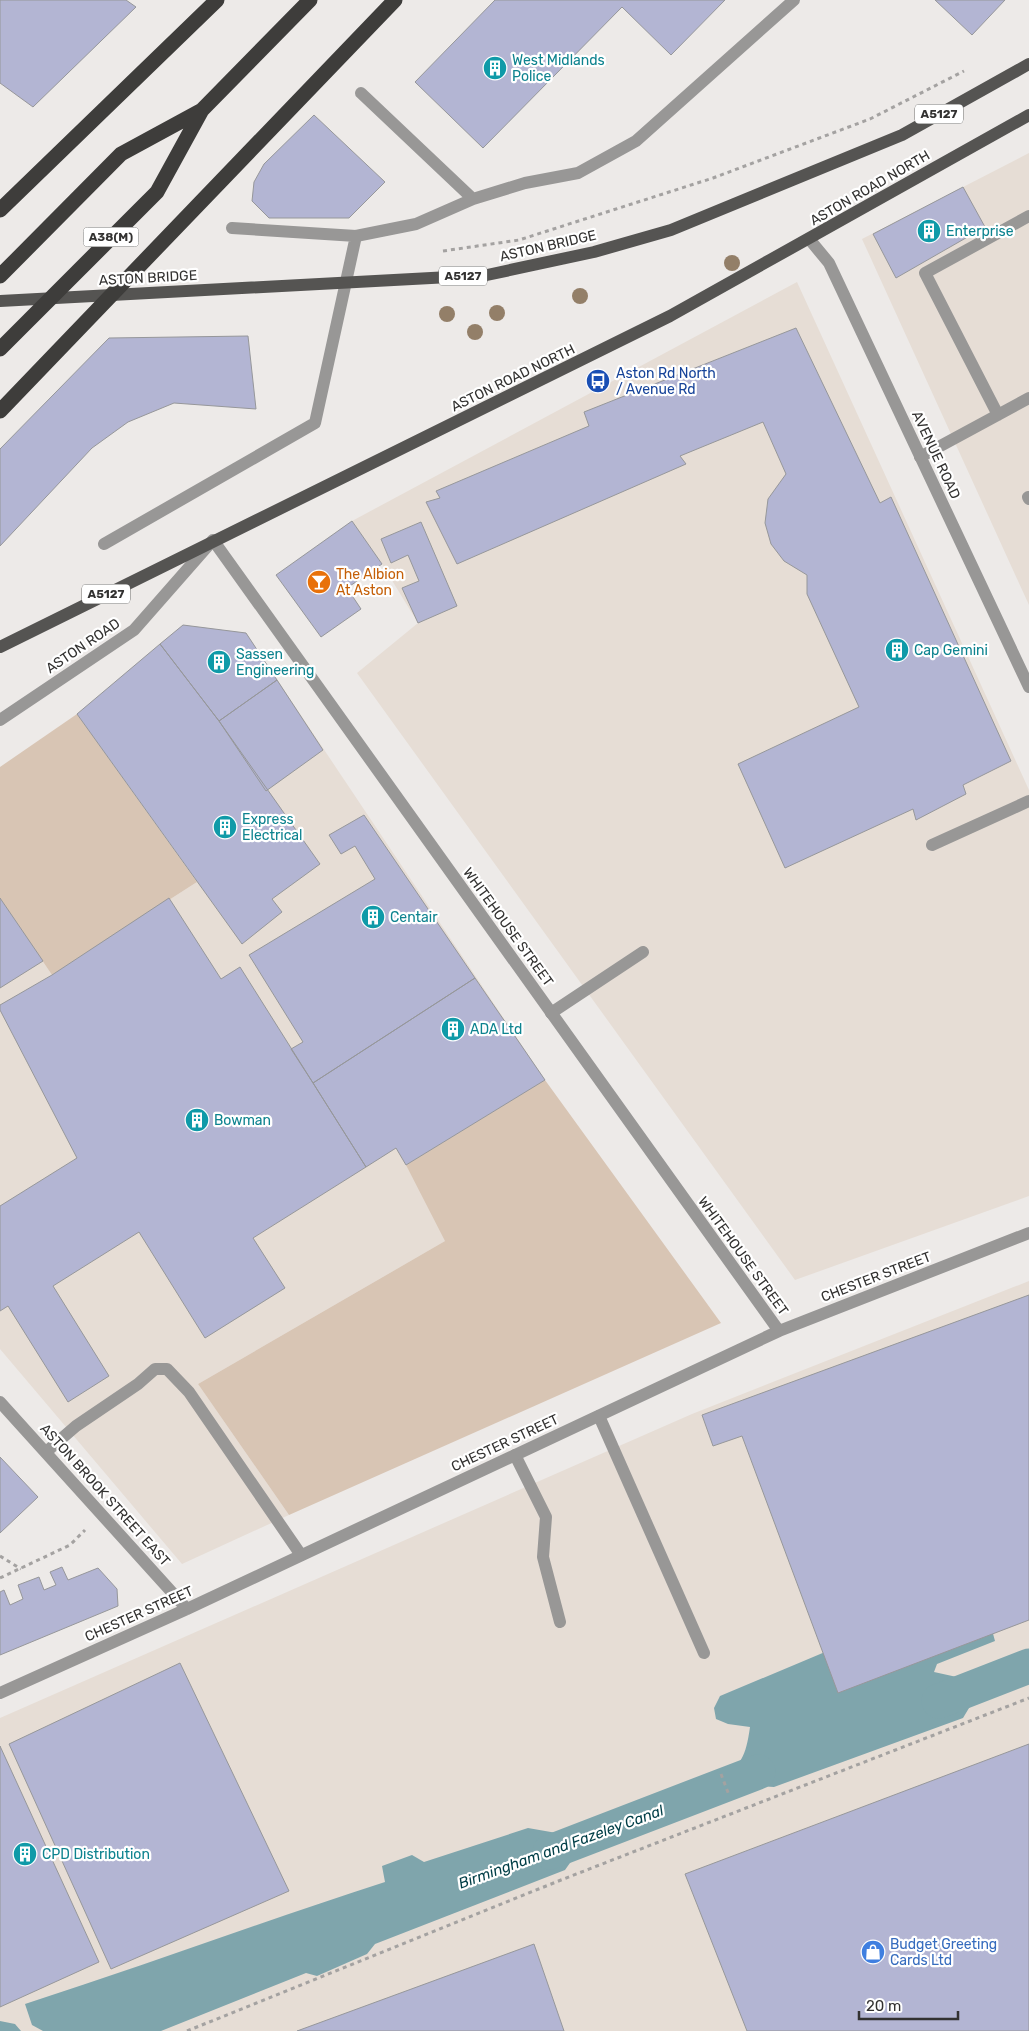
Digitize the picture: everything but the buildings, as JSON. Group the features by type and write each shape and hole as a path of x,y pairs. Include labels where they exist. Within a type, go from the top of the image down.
{"highway":[{"path":"0,210 217,0"},
{"name":"A38(M)","path":"0,349 157,192 202,110 310,0"},
{"name":"A38(M)","path":"0,411 395,0"},
{"name":"A38(M)","path":"0,276 121,154 202,110"}],"main road":[{"name":"ASTON BRIDGE","path":"0,301 486,275 594,252 671,230 902,134 1029,64"},
{"name":"ASTON ROAD NORTH","path":"0,647 213,540 394,454 670,316 810,240 1029,115"}],"street":[{"path":"232,228 356,236 416,224 473,199 525,183 578,173 636,141 794,0"},
{"path":"361,93 473,199"},
{"path":"998,415 925,274 1029,216"},
{"path":"104,544 315,423 356,236"},
{"name":"AVENUE ROAD","path":"810,240 829,263 1029,688"},
{"path":"920,457 1029,398"},
{"name":"ASTON ROAD","path":"0,720 134,630 213,540"},
{"name":"WHITEHOUSE STREET","path":"213,540 778,1331"},
{"path":"932,845 1029,801"},
{"path":"551,1013 644,952"},
{"name":"CHESTER STREET","path":"0,1693 187,1609 778,1331 1029,1233"},
{"path":"46,1452 76,1426 138,1384 154,1369 167,1369 194,1400 301,1555"},
{"name":"ASTON BROOK STREET EAST","path":"0,1402 187,1609"},
{"path":"599,1416 704,1653"},
{"path":"516,1455 546,1517 543,1557 560,1622"}],"path":[{"path":"870,119 950,78"},
{"path":"0,1578 70,1545"},
{"path":"0,1556 21,1569"},
{"path":"187,2031 561,1880 1029,1698"},
{"path":"721,1774 729,1795"}],"shaded area":[{"path":"1029,153 1029,605 862,239"},
{"name":"Cap Gemini","path":"797,282 1029,790 1029,1196 795,1280 357,673 418,623 382,564 352,521"},
{"path":"183,625 246,633 545,1080 445,1241 198,1384 289,1515 182,1564 0,1349 0,898 52,975 197,882 77,714"},
{"path":"77,714 197,882 52,975 0,898 0,767"},
{"path":"545,1080 721,1323 289,1515 198,1384 445,1241 406,1165"},
{"path":"1029,1281 1029,2031 0,2031 0,1718 692,1414"}],"water":[{"path":"992,1630 995,1641 937,1664 934,1672 984,1683 963,1718 774,1787 755,1786 714,1789 740,1762 746,1748 750,1727 728,1724 716,1719 714,1708 720,1696 825,1652"},
{"path":"528,1828 568,1835 595,1835 579,1850 565,1870 375,1944 367,1954 317,1976 306,1973 161,2031 43,2031 32,2025 25,2004 385,1882 382,1866 412,1855 424,1862"},
{"path":"0,2021 15,2024 21,2031 0,2031"}],"waterway":[{"name":"Birmingham and Fazeley Canal","path":"939,1701 1029,1666"},
{"name":"Birmingham and Fazeley Canal","path":"550,1852 758,1772"}],"place":[{"name":"West Midlands Police","path":"495,68"},
{"name":"Enterprise","path":"929,231"},
{"name":"Aston Rd North / Avenue Rd","path":"598,381"},
{"name":"The Albion At Aston","path":"319,582"},
{"name":"Cap Gemini","path":"897,650"},
{"name":"Sassen Engineering","path":"219,662"},
{"name":"Express Electrical","path":"225,827"},
{"name":"Centair","path":"373,917"},
{"name":"ADA Ltd","path":"453,1029"},
{"name":"Bowman","path":"197,1120"},
{"name":"CPD Distribution","path":"25,1854"},
{"name":"Budget Greeting Cards Ltd","path":"873,1952"}]}
